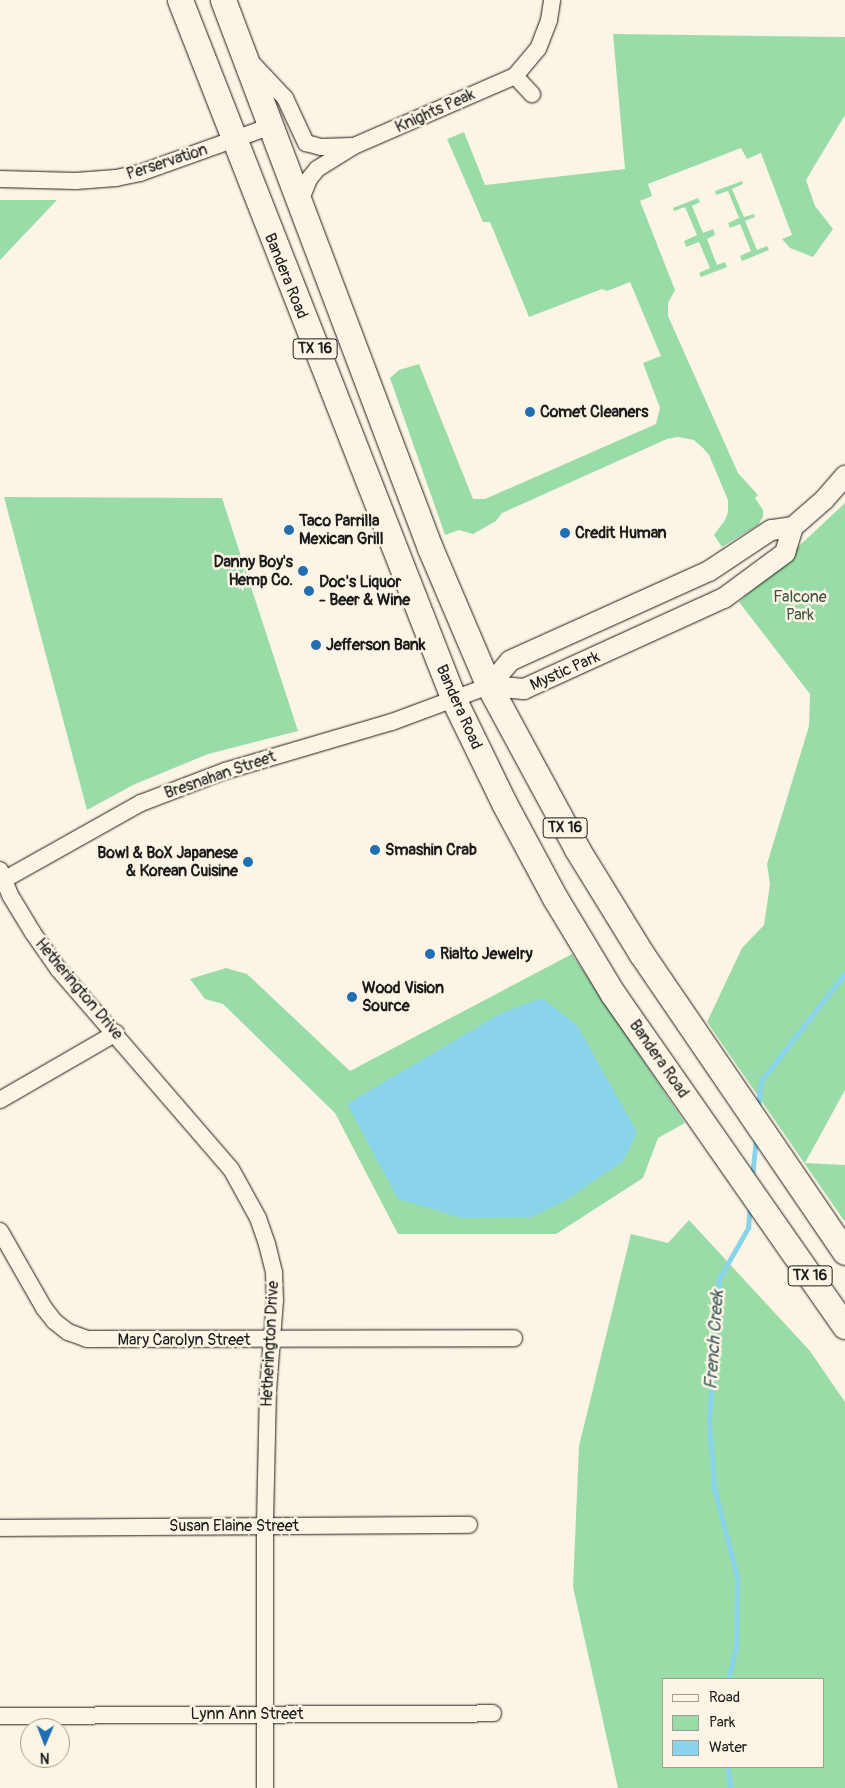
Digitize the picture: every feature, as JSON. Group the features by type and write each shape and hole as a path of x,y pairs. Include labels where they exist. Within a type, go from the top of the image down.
{"main road":[{"name":"Bandera Road","path":"180,0 233,140 454,700 504,803 555,898 613,994 774,1226 838,1301 845,1326"},
{"name":"TX 16","path":"223,0 436,564 489,686 577,849 641,953 732,1090 845,1252"}],"street":[{"name":"Knights Peak","path":"299,204 309,179 317,169 354,146 515,76 538,49 549,20 552,0"},
{"name":"Knights Peak","path":"243,54 285,98 306,143 321,147 354,146"},
{"path":"515,76 532,94"},
{"name":"Perservation","path":"0,179 76,180 116,178 140,173 271,126"},
{"path":"793,527 824,500 845,476"},
{"name":"Mystic Park","path":"793,527 785,553 724,598 524,689 489,686 510,661 709,571 771,530 793,527"},
{"name":"Bresnahan Street","path":"1,878 142,803 224,771 392,722 489,686"},
{"name":"Hetherington Drive","path":"1,878 33,934 48,955 214,1147 246,1193 267,1244 274,1273 273,1340 268,1390 265,1526 265,1788"},
{"path":"0,1100 116,1033"},
{"name":"Mary Carolyn Street","path":"0,1231 44,1308 54,1321 68,1332 86,1339 514,1338"},
{"name":"Susan Elaine Street","path":"0,1528 469,1525"},
{"name":"Lynn Ann Street","path":"0,1716 493,1713"}],"green space":[{"path":"613,34 845,37 845,115 806,180 815,206 833,229 813,257 790,248 782,239 792,235 761,153 747,159 741,148 648,184 652,196 640,201 675,290 668,303 668,316 738,473 758,495 755,498 763,510 763,517 758,525 722,547 714,535 725,520 728,512 728,500 709,455 694,440 678,437 667,439 502,513 496,521 473,534 459,530 445,535 390,378 399,370 419,364 473,499 485,499 656,424 660,408 643,363 661,356 630,282 607,291 602,289 529,317 490,222 483,222 447,139 464,132 485,185 625,169"},
{"path":"742,181 743,184 732,189 744,217 754,214 755,217 745,221 757,250 767,246 769,250 742,261 740,256 751,251 740,224 730,228 728,223 739,218 728,191 716,195 715,191"},
{"path":"698,198 700,202 692,206 703,233 713,229 715,235 707,239 717,265 725,262 727,267 701,277 699,273 710,268 699,242 686,247 684,241 697,235 685,207 674,211 673,208"},
{"path":"0,200 57,200 0,260"},
{"path":"4,497 222,498 298,731 208,754 133,785 87,810"},
{"name":"Falcone Park","path":"845,503 845,1090 805,1163 845,1165 845,1222 707,1022 742,948 764,925 770,884 767,864 809,726 810,694 739,602"},
{"path":"572,954 685,1123 658,1138 643,1178 556,1234 398,1234 335,1113 223,1004 205,999 190,979 226,968 247,974 350,1071"},
{"path":"689,1220 810,1351 845,1402 845,1788 618,1788 573,1587 579,1446 631,1234 668,1243"}],"water":[{"path":"542,998 577,1025 637,1132 623,1161 568,1199 532,1217 463,1218 398,1199 347,1104 501,1013"}],"waterway":[{"name":"French Creek","path":"758,1108 761,1081 845,973"},
{"name":"French Creek","path":"752,1177 756,1138"},
{"name":"French Creek","path":"728,1678 736,1648 737,1577 714,1488 709,1421 719,1279 748,1228 750,1205"},
{"name":"French Creek","path":"728,1768 731,1788"}],"place":[{"name":"Comet Cleaners","path":"530,412"},
{"name":"Taco Parrilla Mexican Grill","path":"289,530"},
{"name":"Credit Human","path":"565,533"},
{"name":"Danny Boy's Hemp Co.","path":"303,571"},
{"name":"Doc's Liquor - Beer & Wine","path":"309,591"},
{"name":"Jefferson Bank","path":"316,645"},
{"name":"Smashin Crab","path":"375,850"},
{"name":"Bowl & BoX Japanese & Korean Cuisine","path":"248,862"},
{"name":"Rialto Jewelry","path":"430,954"},
{"name":"Wood Vision Source","path":"352,997"}]}
